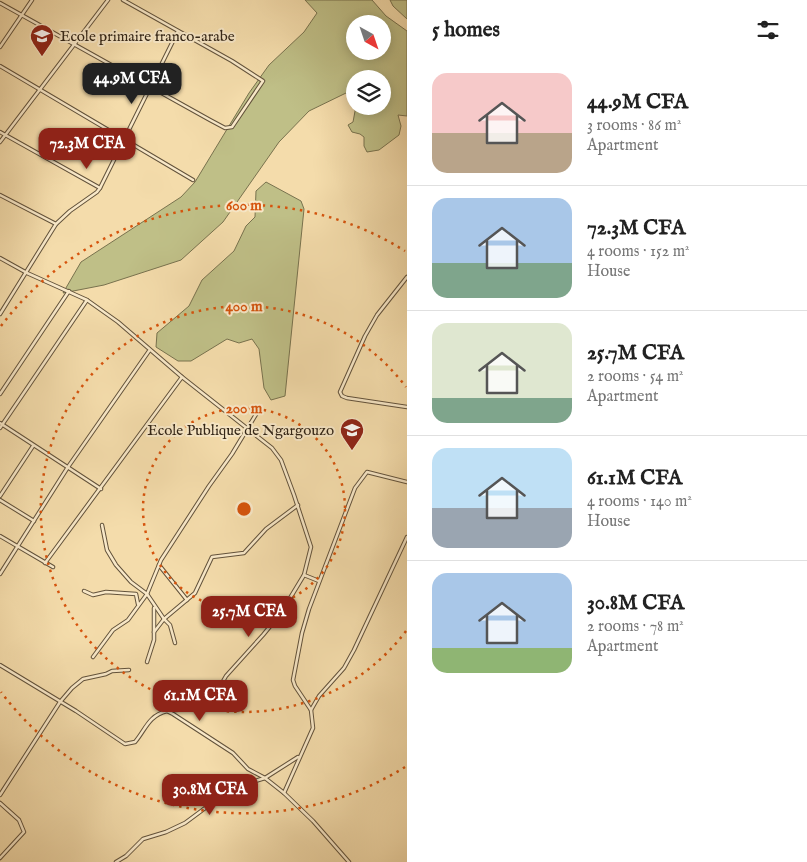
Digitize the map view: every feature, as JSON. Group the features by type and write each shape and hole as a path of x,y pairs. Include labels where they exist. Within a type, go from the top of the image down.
{"street":[{"path":"0,47 32,0"},
{"path":"0,142 108,0"},
{"path":"0,4 74,46 228,128 238,120 263,81 232,61 123,0"},
{"path":"0,314 56,224 100,188 178,31"},
{"path":"0,66 193,180"},
{"path":"0,132 100,188"},
{"path":"0,195 56,224"},
{"path":"0,258 27,273 87,300 118,322 182,377 272,448 281,460 311,547 304,575 281,613 226,676 213,698 185,709 167,711 150,720 136,740 128,744 0,665"},
{"path":"407,277 377,315 365,336 340,392 346,398 407,407"},
{"path":"0,394 69,291"},
{"path":"87,300 1,425 101,489"},
{"path":"0,574 68,468 150,350"},
{"path":"45,563 182,377"},
{"path":"93,657 113,630 128,620 139,606 147,594 159,565 186,520 232,454 258,411"},
{"path":"0,496 34,446"},
{"path":"312,710 296,686 294,672 305,620 355,488 364,474 370,472 407,482"},
{"path":"0,488 4,490"},
{"path":"0,500 34,521"},
{"path":"154,632 164,619 195,593 212,557 244,553 266,529 298,505"},
{"path":"102,525 107,550 116,566 131,582 147,594 154,606 170,625 175,643"},
{"path":"0,536 53,568"},
{"path":"284,793 313,728 312,710 319,696 344,668 354,650 407,537"},
{"path":"159,565 187,600"},
{"path":"304,575 319,581"},
{"path":"84,591 93,595 106,592 136,594 139,606"},
{"path":"147,662 154,640 154,606"},
{"path":"0,795 60,702 72,688 82,679 112,671 129,670"},
{"path":"167,711 233,753 248,768 284,793 313,821 349,862"},
{"path":"116,862 126,856 143,839 176,828 216,800 242,785 265,778 299,756"},
{"path":"0,803 19,820 24,832 0,858"}],"green space":[{"path":"305,0 372,0 385,15 346,15 346,60 391,60 391,20 407,31 407,116 398,115 401,126 399,135 379,150 367,152 364,146 364,137 352,132 348,125 353,122 354,115 391,115 391,70 346,70 346,93 309,111 279,142 223,222 181,260 104,285 63,293 81,262 181,197 195,182 249,93 269,65 304,32 317,13"},
{"path":"390,0 407,0 407,19 393,6"},
{"path":"266,182 301,201 304,209 285,396 271,400 264,388 259,349 252,339 239,343 227,339 191,361 178,361 156,347 157,333 189,306 202,280 234,251 246,226 255,217 256,191"}],"place":[{"name":"Ecole primaire franco-arabe","path":"42,57"},
{"name":"Ecole Publique de Ngargouzo","path":"352,451"}]}
